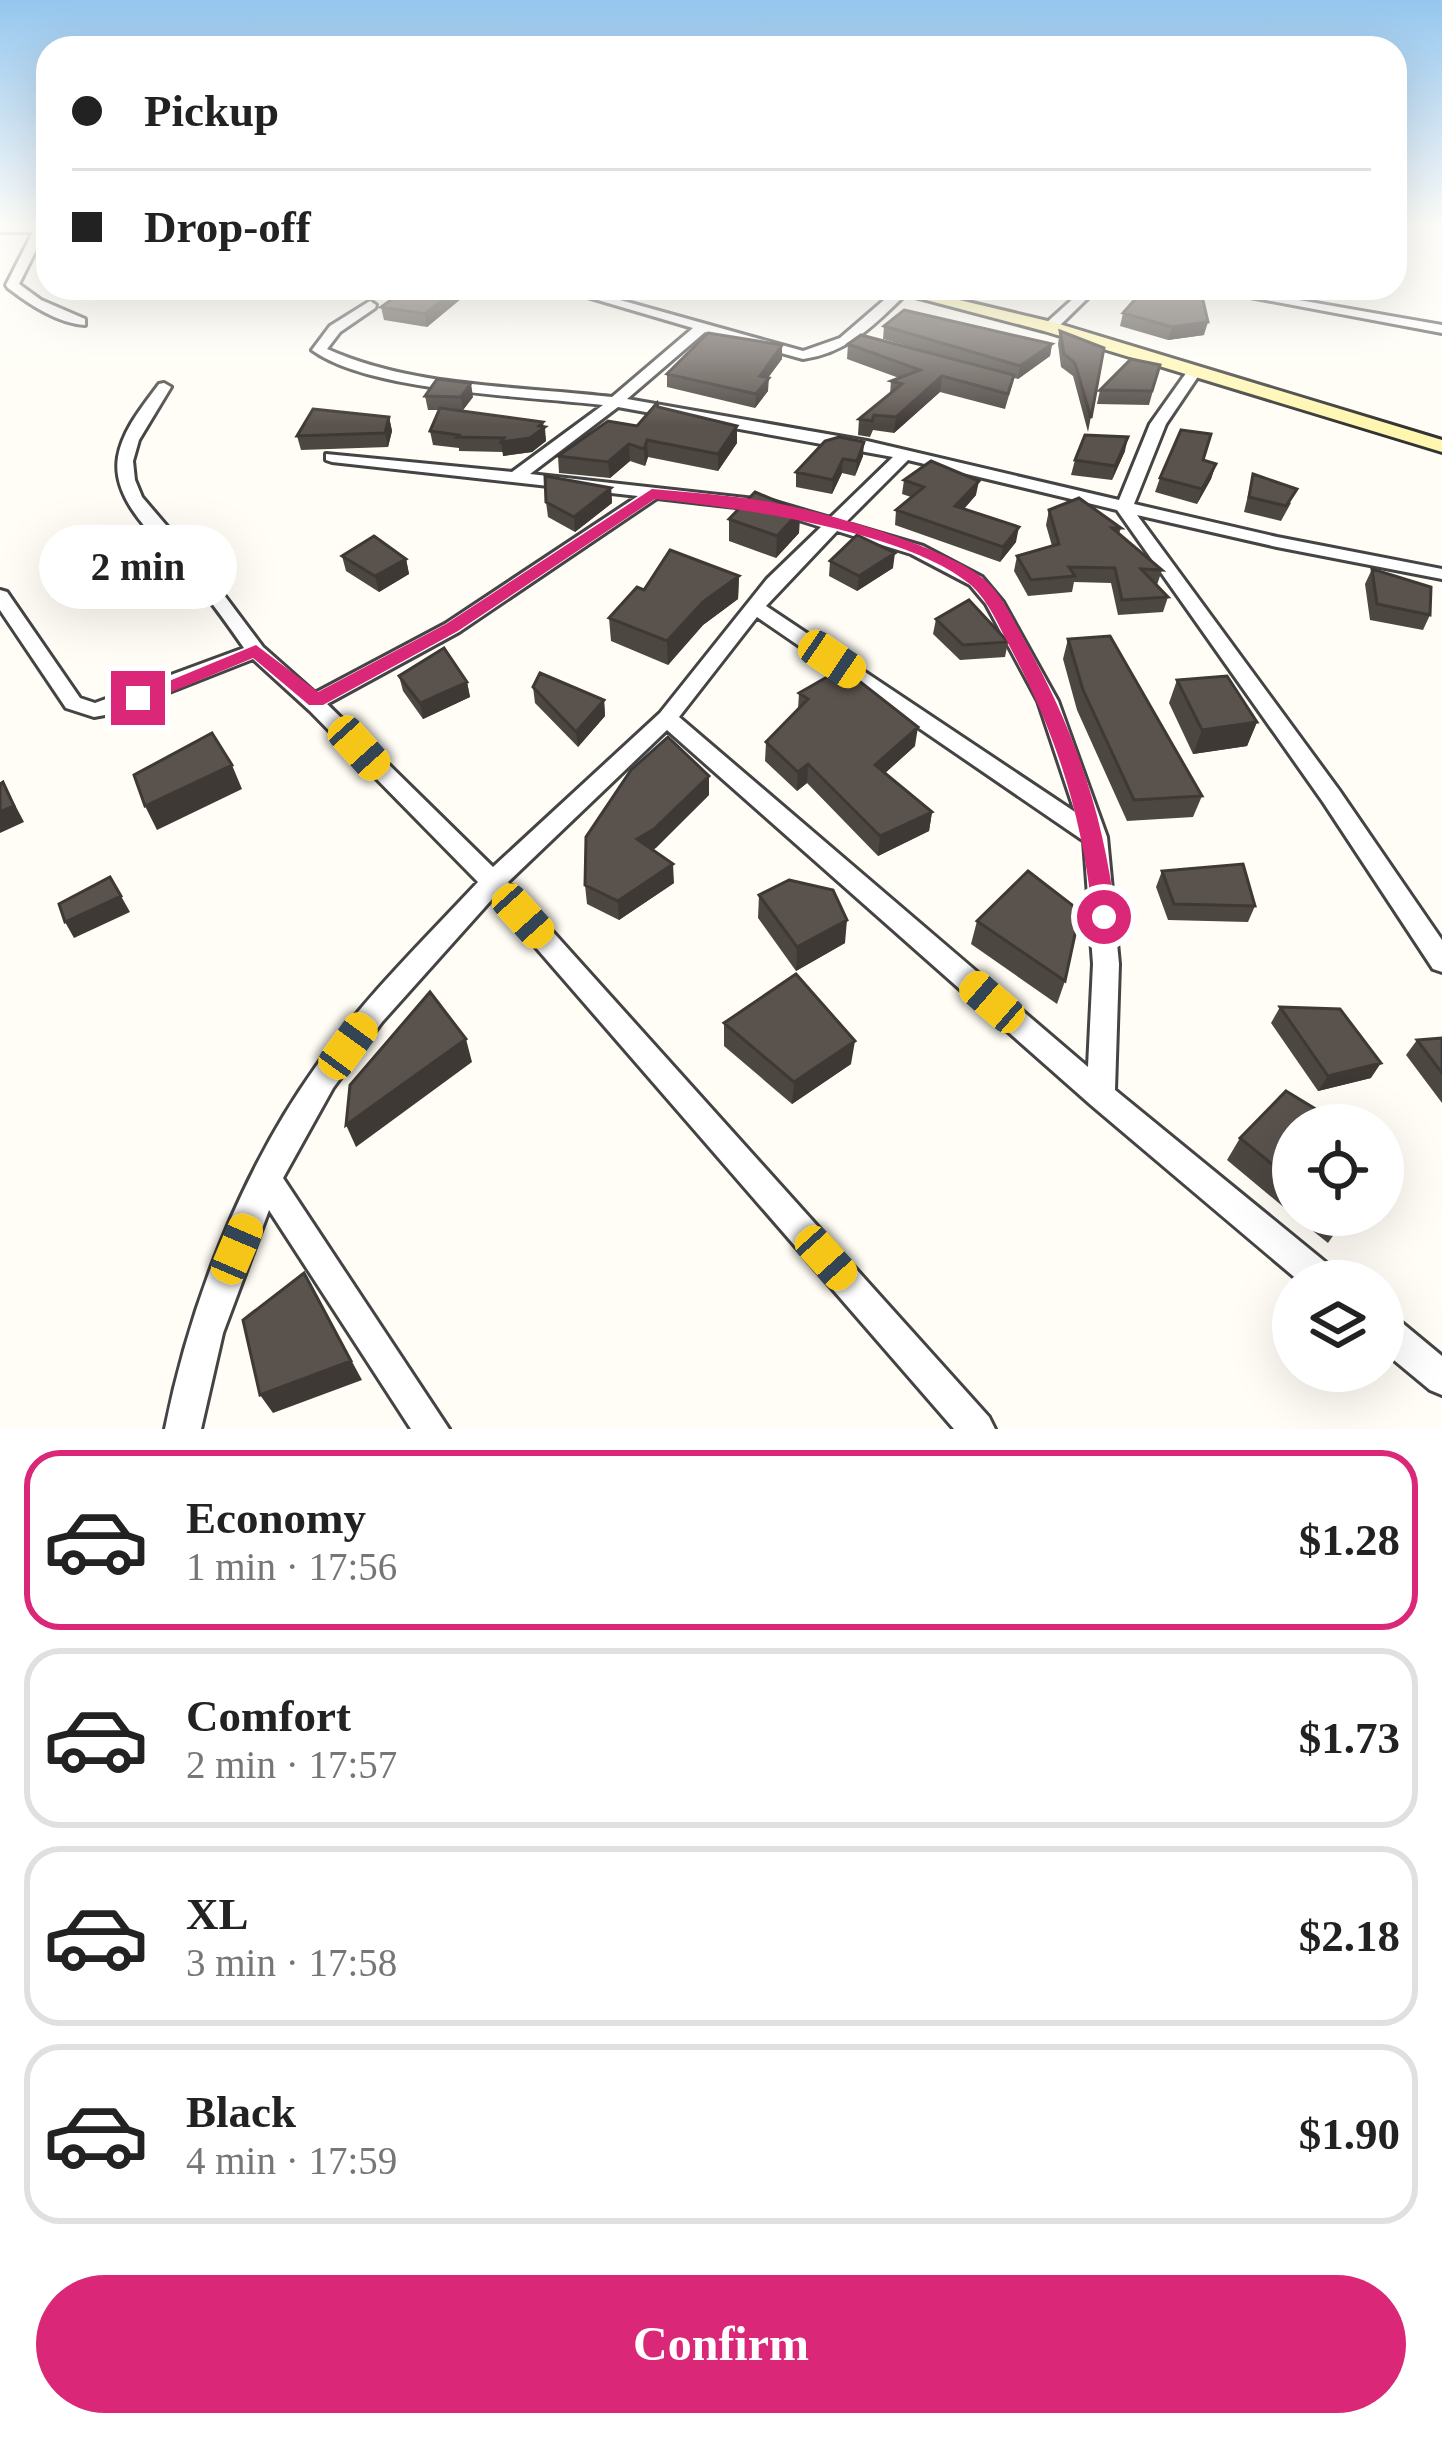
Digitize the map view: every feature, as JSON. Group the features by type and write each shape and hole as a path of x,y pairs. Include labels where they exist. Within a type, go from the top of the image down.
{"main road":[{"path":"940,300 1050,327 1442,446"}],"street":[{"path":"20,293 80,322"},
{"path":"603,300 802,356 827,351 850,338 885,300"},
{"path":"1050,327 1079,300"},
{"path":"1276,300 1442,329"},
{"path":"370,305 334,329 320,350 352,363 418,377 615,402 904,455 1124,508 1432,573 1442,586"},
{"path":"516,477 615,402 700,328"},
{"path":"850,338 872,344"},
{"path":"1124,508 1157,424 1194,372"},
{"path":"164,388 131,434 126,489 142,515 189,563 256,651 316,700 434,828 493,882 977,1429"},
{"path":"183,1429 189,1390 222,1283 266,1179 323,1079 372,1013 493,882 667,718 774,583 904,455"},
{"path":"332,457 731,500 832,522 946,564 976,581 994,602 1048,701 1095,837 1106,964 1101,1096"},
{"path":"316,700 452,628 652,494"},
{"path":"1124,508 1331,796 1442,961"},
{"path":"0,596 73,703 94,710 167,688 256,651"},
{"path":"757,608 1095,837"},
{"path":"667,718 1101,1096 1299,1260"},
{"path":"266,1179 431,1429"},
{"path":"1404,1346 1442,1378"}],"building":[{"path":"391,300 442,300 425,314 381,307"},
{"path":"1134,300 1203,300 1208,322 1172,327 1123,313"},
{"path":"904,310 1052,344 1020,366 884,326"},
{"path":"1060,331 1104,348 1091,418 1075,363 1064,354"},
{"path":"708,333 782,345 760,376 769,378 756,394 667,374"},
{"path":"861,335 1014,375 1008,394 942,376 896,417 859,419 902,384 891,381 920,370 848,344"},
{"path":"1131,359 1160,365 1152,391 1100,390"},
{"path":"437,379 471,383 461,397 425,396"},
{"path":"657,403 737,426 718,454 647,440 644,449 629,444 608,462 558,456 608,421 637,426"},
{"path":"440,408 543,422 539,426 545,427 530,438 501,442 504,438 457,437 430,431"},
{"path":"313,409 389,417 385,433 297,436"},
{"path":"1181,430 1211,434 1203,460 1216,464 1202,489 1160,478"},
{"path":"1085,435 1128,437 1115,466 1075,460"},
{"path":"839,437 864,442 857,461 843,459 833,480 796,472 825,441"},
{"path":"931,461 979,481 955,506 1019,527 1003,547 896,510 924,487 904,480"},
{"path":"1253,474 1297,489 1286,506 1249,497"},
{"path":"545,476 611,488 574,517 546,502"},
{"path":"755,492 800,511 777,536 729,519"},
{"path":"1079,498 1121,528 1112,528 1162,570 1141,569 1168,597 1122,600 1115,568 1069,567 1075,576 1031,580 1017,556 1059,544 1049,510"},
{"path":"857,535 895,553 859,576 830,561"},
{"path":"374,536 406,559 375,576 342,556"},
{"path":"670,550 739,576 703,602 667,641 609,618 637,587 644,590"},
{"path":"1372,569 1431,587 1430,615 1377,604"},
{"path":"969,600 1008,642 963,645 936,619"},
{"path":"1110,636 1202,796 1134,800 1083,690 1068,639"},
{"path":"444,648 467,682 420,703 399,676"},
{"path":"836,672 858,680 918,727 875,765 932,812 880,836 808,764 798,772 766,742 808,699 799,693"},
{"path":"540,673 604,700 576,732 533,687"},
{"path":"1227,676 1257,722 1202,730 1177,680"},
{"path":"212,733 232,765 145,806 134,775"},
{"path":"668,737 709,776 654,829 637,839 673,864 618,901 585,885 586,837 631,770"},
{"path":"3,782 14,806 0,812 0,784"},
{"path":"1243,864 1255,906 1174,904 1162,871"},
{"path":"1028,871 1080,911 1065,981 977,921"},
{"path":"110,877 121,896 65,922 59,904"},
{"path":"789,880 833,890 847,920 797,947 759,895"},
{"path":"796,974 855,1041 794,1082 724,1023"},
{"path":"430,992 466,1039 346,1125 350,1085"},
{"path":"1280,1007 1340,1009 1381,1063 1328,1076"},
{"path":"1442,1038 1442,1073 1417,1040"},
{"path":"1286,1091 1307,1104 1273,1104"},
{"path":"1272,1105 1272,1164 1240,1138"},
{"path":"304,1273 351,1361 260,1395 243,1320"}],"route":[{"path":"138,698 256,651 316,700 452,628 652,494 772,506 916,550 976,581 994,602 1048,701 1069,756 1095,837 1104,917"}]}
